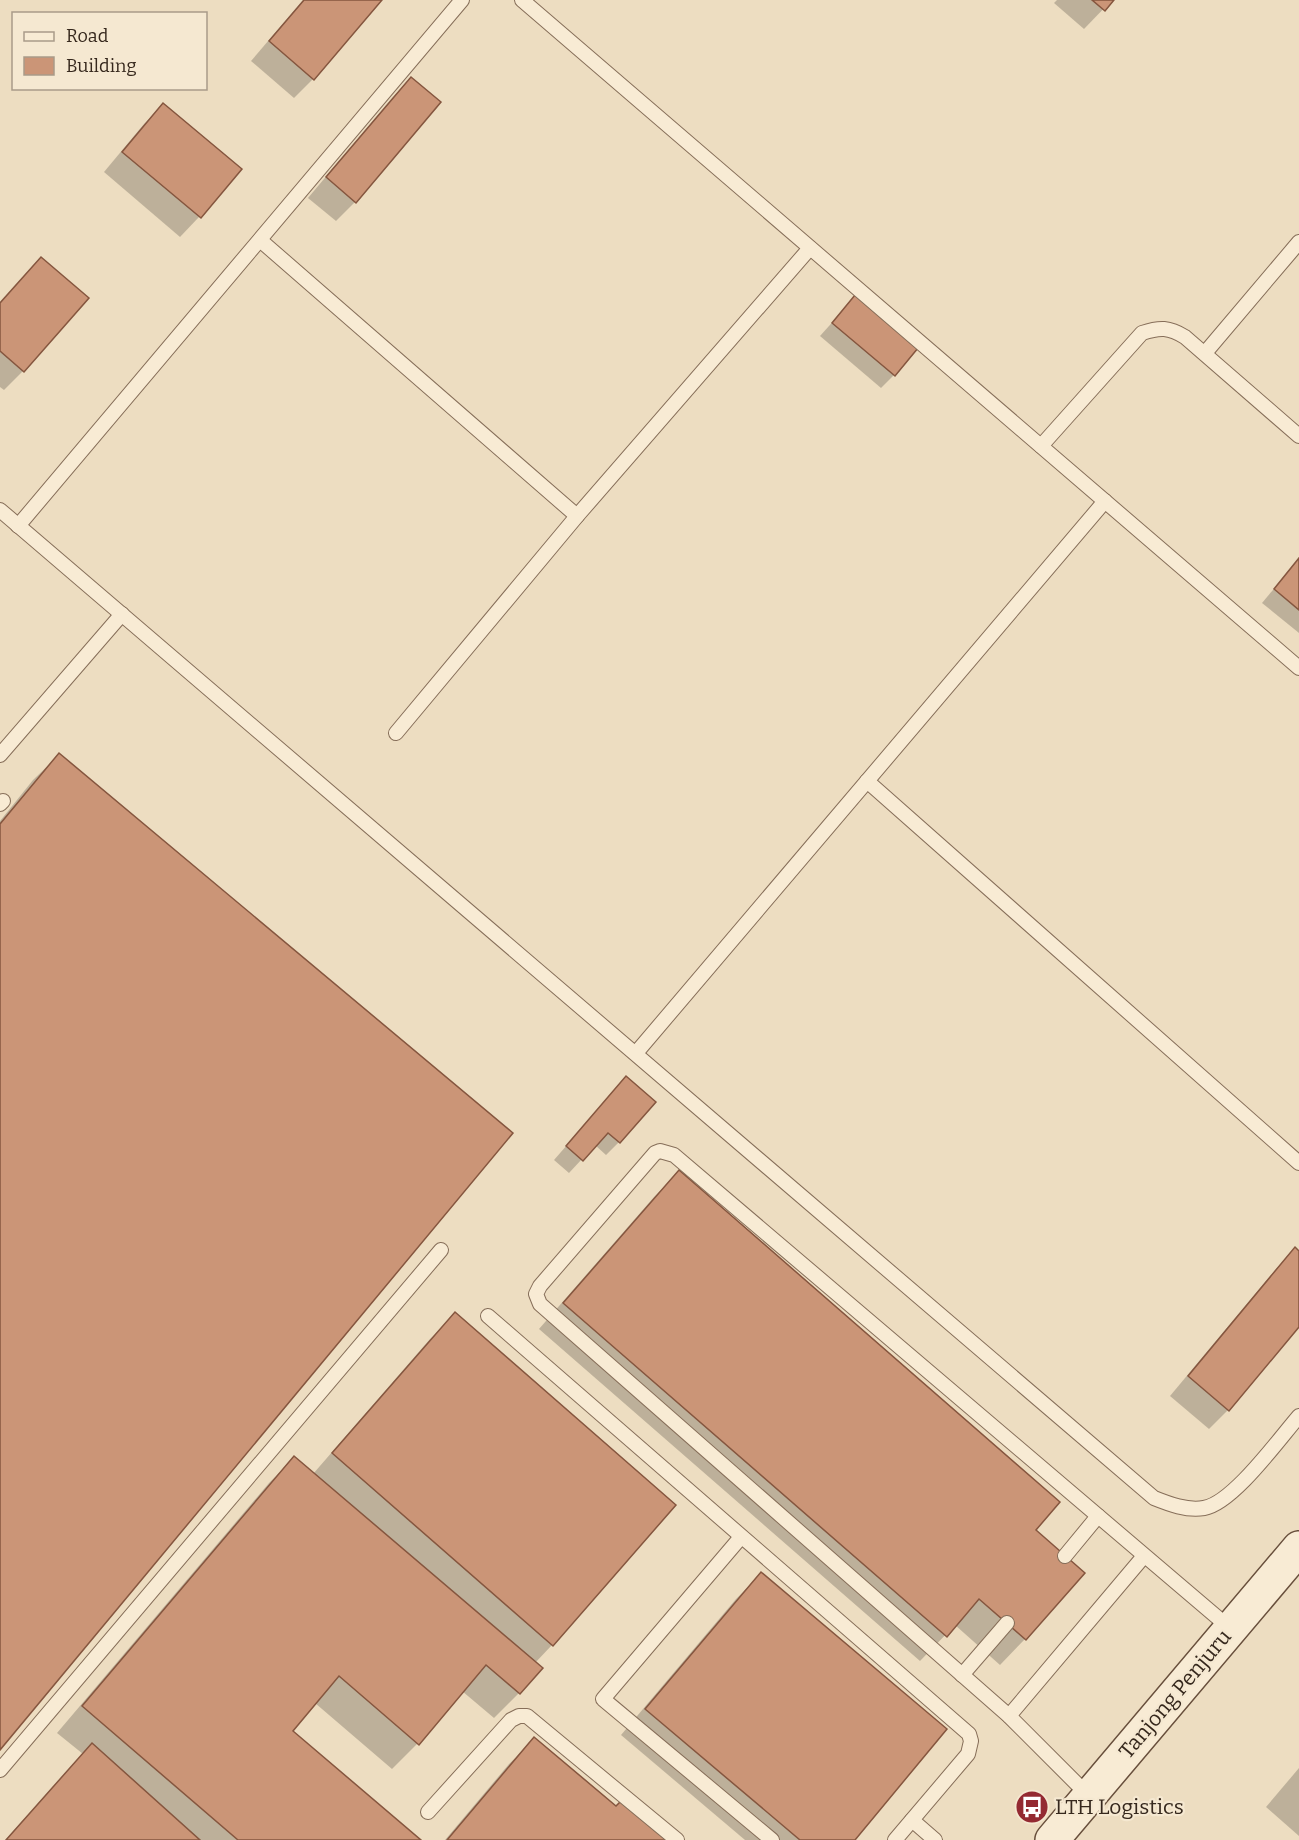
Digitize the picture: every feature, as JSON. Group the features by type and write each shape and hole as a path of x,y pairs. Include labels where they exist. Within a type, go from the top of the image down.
{"main road":[{"name":"Tanjong Penjuru","path":"1052,1840 1299,1548"}],"lane":[{"path":"18,525 462,0"},
{"path":"522,0 1299,668"},
{"path":"260,240 577,516"},
{"path":"1205,353 1299,242"},
{"path":"396,733 577,516 810,248"},
{"path":"1041,446 1142,333 1157,327 1175,331 1205,353 1299,436"},
{"path":"636,1053 1105,501"},
{"path":"0,510 1154,1498 1188,1508 1204,1508 1220,1502 1238,1487 1299,1416"},
{"path":"0,755 122,614"},
{"path":"867,781 1299,1163"},
{"path":"1089,1796 1009,1716 540,1304 536,1294 540,1286 655,1153 660,1151 674,1155 1231,1629"},
{"path":"0,1770 441,1250"},
{"path":"488,1316 969,1734 971,1741 968,1754 895,1840"},
{"path":"1065,1556 1098,1516"},
{"path":"741,1537 603,1699 772,1840"},
{"path":"1009,1716 1144,1556"},
{"path":"962,1675 1007,1623"},
{"path":"428,1812 511,1720 519,1716 526,1716 677,1840"},
{"path":"912,1820 935,1840"}],"building":[{"path":"304,0 382,0 314,80 269,41"},
{"path":"1092,0 1114,0 1105,11"},
{"path":"411,77 441,102 356,203 326,177"},
{"path":"163,103 242,169 201,218 122,152"},
{"path":"41,257 89,298 24,372 0,351 0,303"},
{"path":"855,295 918,348 895,376 832,323"},
{"path":"1299,558 1299,610 1274,589"},
{"path":"59,753 513,1133 0,1750 0,824"},
{"path":"626,1076 656,1102 620,1143 608,1133 583,1161 566,1146"},
{"path":"679,1170 1060,1502 1036,1530 1085,1573 1026,1640 979,1599 947,1637 563,1303"},
{"path":"1295,1247 1299,1251 1299,1327 1229,1411 1188,1376"},
{"path":"455,1312 676,1505 553,1646 332,1453"},
{"path":"294,1456 543,1668 520,1694 486,1665 419,1745 339,1676 293,1731 421,1840 238,1840 82,1706"},
{"path":"761,1572 947,1729 855,1840 800,1840 645,1709"},
{"path":"534,1737 616,1806 622,1800 669,1840 447,1840"},
{"path":"92,1743 200,1840 6,1840"}],"place":[{"name":"LTH Logistics","path":"1032,1807"}]}
